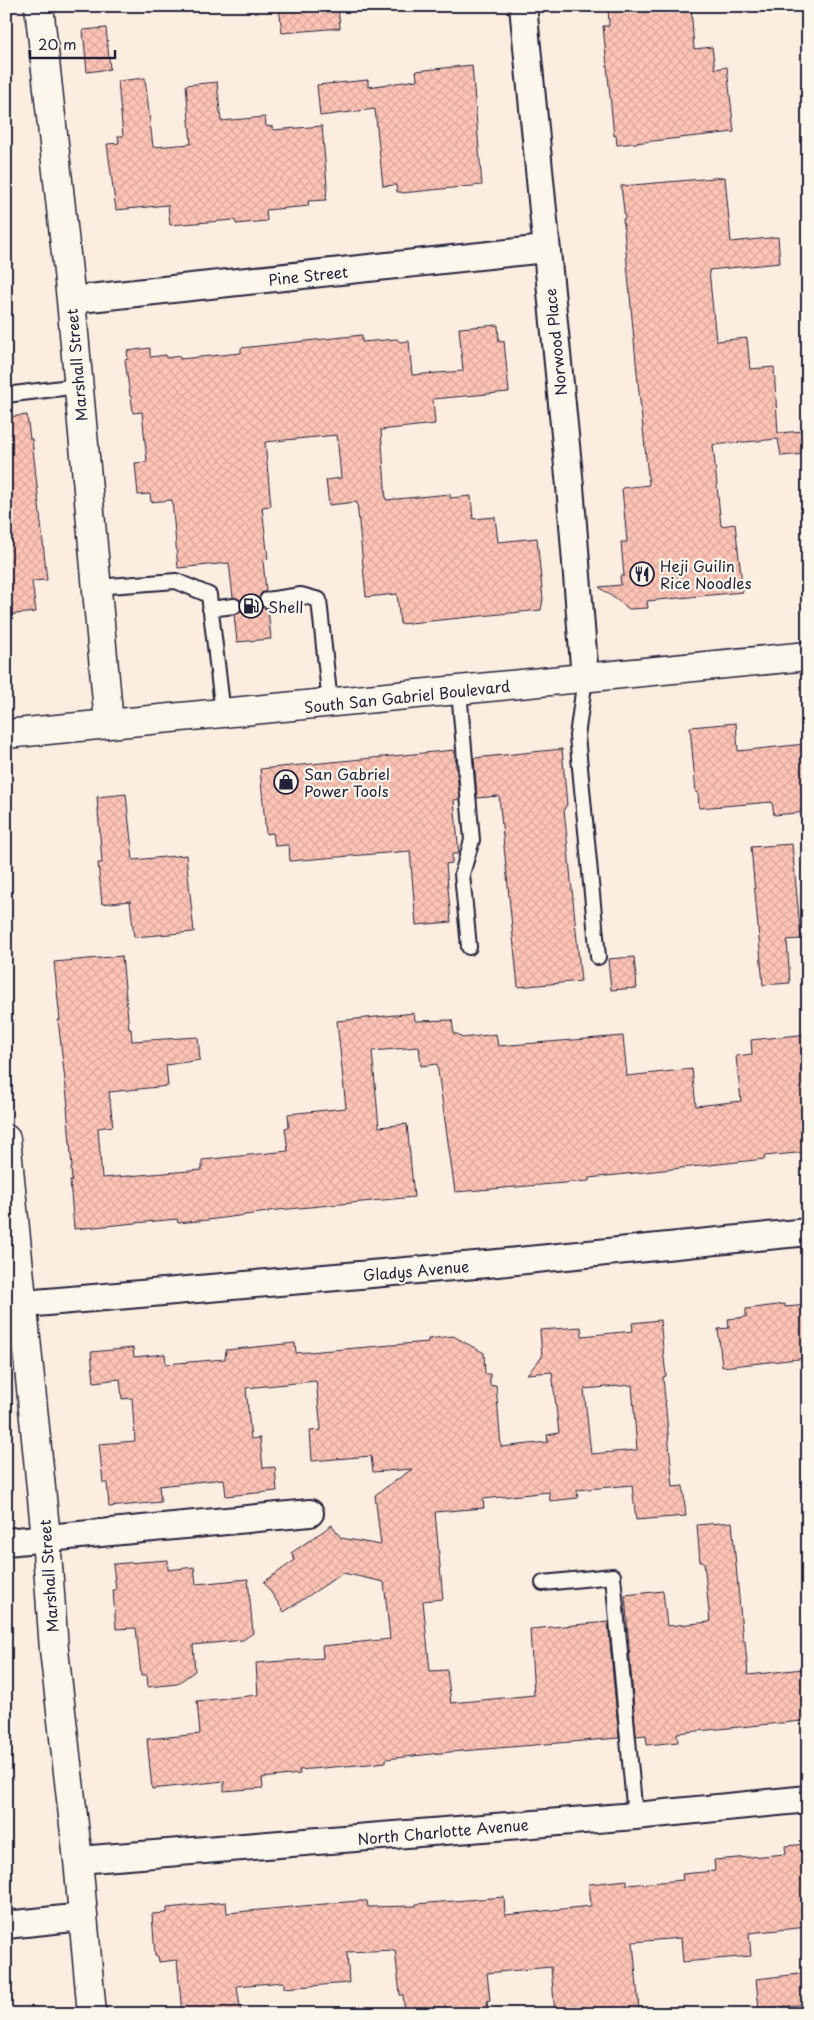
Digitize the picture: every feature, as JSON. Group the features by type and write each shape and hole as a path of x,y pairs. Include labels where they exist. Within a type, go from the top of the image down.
{"street":[{"name":"Marshall Street","path":"40,6 71,300 109,724"},
{"name":"Norwood Place","path":"523,6 545,249 570,486 585,678"},
{"name":"Pine Street","path":"71,300 545,249"},
{"name":"South San Gabriel Boulevard","path":"6,734 808,656"},
{"name":"Marshall Street","path":"7,1151 24,1304 46,1538 54,1650 78,1860 92,2014"},
{"name":"Gladys Avenue","path":"24,1304 487,1264 808,1232"},
{"path":"6,1542 310,1513"},
{"name":"North Charlotte Avenue","path":"78,1860 635,1816 808,1799"},
{"path":"6,1925 83,1916"}],"lane":[{"path":"6,395 78,386"},
{"path":"96,587 176,581 209,595 223,714"},
{"path":"267,600 301,595 319,600 330,703"},
{"path":"210,609 234,606"},
{"path":"585,678 578,736 598,958"},
{"path":"459,690 472,840 462,874 469,947"},
{"path":"543,1583 613,1576 635,1816"}],"building":[{"path":"279,6 338,6 340,28 282,33"},
{"path":"608,6 691,6 694,49 712,47 715,69 727,67 734,132 617,145 616,135 614,136 603,26 609,26"},
{"path":"106,28 110,69 87,72 83,30"},
{"path":"472,65 482,185 397,192 396,185 383,186 375,109 320,116 317,85 368,80 368,87 417,80 416,71"},
{"path":"145,78 153,147 191,144 186,85 217,82 221,121 265,117 266,126 273,127 273,130 322,126 327,185 326,200 308,201 309,206 266,210 267,221 236,224 235,220 170,225 168,205 116,210 107,144 119,143 118,136 123,136 118,81"},
{"path":"725,177 731,242 778,237 780,263 709,270 716,341 747,338 750,369 774,367 778,433 803,431 806,454 781,456 778,439 713,445 721,526 735,524 743,592 647,601 648,608 629,609 599,587 621,585 620,576 624,576 621,542 627,542 622,488 649,485 637,373 621,186"},
{"path":"498,325 499,342 504,341 509,392 433,399 435,424 381,430 386,500 450,494 450,498 471,496 473,519 495,517 498,542 537,538 543,599 541,610 400,624 397,594 366,597 357,502 329,505 326,480 341,478 337,435 265,442 271,506 262,507 268,559 263,560 266,591 261,593 258,601 260,606 268,609 271,639 237,642 234,615 240,613 243,605 241,600 233,597 229,563 178,568 172,500 151,502 150,494 138,495 135,463 147,462 142,412 133,413 125,360 128,359 127,351 150,348 150,357 166,355 166,358 180,356 180,359 241,353 241,348 362,335 362,342 397,339 400,342 409,341 412,375 463,371 459,328"},
{"path":"27,415 30,439 32,439 47,580 32,581 36,612 6,615 6,417"},
{"path":"736,723 738,751 805,744 806,754 808,753 808,812 774,815 772,802 699,808 690,727"},
{"path":"562,749 567,805 564,809 581,981 518,987 499,796 477,798 474,758"},
{"path":"454,750 460,799 454,800 459,854 452,854 452,863 446,864 451,922 416,925 410,851 290,861 289,845 275,846 273,833 266,834 260,769"},
{"path":"126,794 133,860 186,855 194,932 134,937 130,901 102,904 98,863 102,863 97,797"},
{"path":"792,844 801,939 787,940 790,983 763,985 751,847"},
{"path":"122,956 129,1029 131,1029 132,1041 198,1037 200,1060 166,1065 168,1086 109,1092 113,1126 98,1128 102,1178 202,1170 202,1160 288,1151 285,1128 289,1127 288,1114 346,1108 337,1021 414,1013 415,1021 452,1020 454,1034 458,1034 462,1038 496,1034 498,1046 623,1036 627,1076 692,1069 696,1106 741,1101 736,1056 752,1054 751,1040 808,1034 808,1152 764,1156 765,1159 589,1178 589,1181 455,1192 437,1064 421,1066 419,1047 372,1051 379,1127 407,1124 414,1197 268,1211 178,1223 177,1219 74,1229 70,1181 72,1181 72,1168 68,1106 58,1020 60,1020 54,962"},
{"path":"634,957 637,988 611,990 608,959"},
{"path":"785,1304 785,1307 808,1305 808,1358 722,1367 718,1329 729,1328 728,1319 746,1317 746,1309"},
{"path":"660,1320 666,1376 663,1377 673,1487 683,1486 686,1516 636,1520 632,1485 577,1490 578,1498 550,1501 549,1492 483,1499 484,1508 435,1512 443,1599 423,1601 430,1671 447,1670 451,1703 534,1695 530,1629 608,1622 619,1738 450,1752 386,1759 386,1762 299,1770 300,1774 262,1778 263,1788 224,1791 224,1781 152,1789 147,1739 200,1734 197,1701 258,1695 256,1663 323,1658 322,1646 390,1639 384,1582 343,1573 284,1612 264,1582 295,1560 291,1553 332,1525 341,1538 381,1545 375,1495 412,1469 373,1472 371,1456 312,1461 310,1431 321,1430 316,1381 246,1388 251,1439 260,1438 263,1468 275,1467 277,1491 226,1496 224,1479 159,1486 161,1502 109,1507 107,1483 103,1483 99,1444 135,1441 132,1398 122,1399 120,1379 94,1382 91,1352 133,1348 134,1357 165,1354 166,1364 225,1359 226,1350 295,1343 296,1353 428,1342 428,1339 453,1336 484,1353 485,1374 490,1374 490,1386 496,1385 501,1447 548,1442 547,1435 559,1433 552,1372 527,1374 542,1357 540,1330 581,1327 582,1336 633,1331 632,1323","holes":["632,1385 637,1450 591,1454 584,1389"]},
{"path":"732,1522 748,1675 803,1669 806,1699 803,1705 804,1718 802,1718 802,1721 677,1733 678,1742 647,1745 646,1735 636,1736 625,1595 663,1591 667,1626 710,1622 704,1562 700,1562 697,1525"},
{"path":"168,1560 168,1570 194,1567 196,1584 248,1579 253,1633 243,1640 193,1645 195,1671 177,1684 148,1687 147,1675 141,1675 136,1628 116,1629 113,1590 116,1590 113,1564"},
{"path":"808,1844 808,1927 749,1933 751,1956 683,1962 681,1938 633,1942 639,2009 630,2010 630,2014 555,2014 551,1967 487,1973 490,2000 487,2001 488,2009 457,2011 457,2014 405,2014 403,1995 400,1995 395,1950 347,1952 349,1983 284,1988 284,1982 237,1986 241,2014 182,2014 177,1960 159,1962 158,1956 155,1956 152,1914 167,1913 167,1908 226,1902 227,1913 357,1901 367,1901 368,1907 416,1906 416,1904 504,1897 505,1915 591,1906 589,1884 627,1880 627,1885 683,1880 682,1874 715,1871 714,1860 786,1854 785,1846"},
{"path":"808,1973 808,2004 759,2009 756,1979"}],"place":[{"name":"Heji Guilin Rice Noodles","path":"642,574"},
{"name":"Shell","path":"251,606"},
{"name":"San Gabriel Power Tools","path":"286,782"}]}
